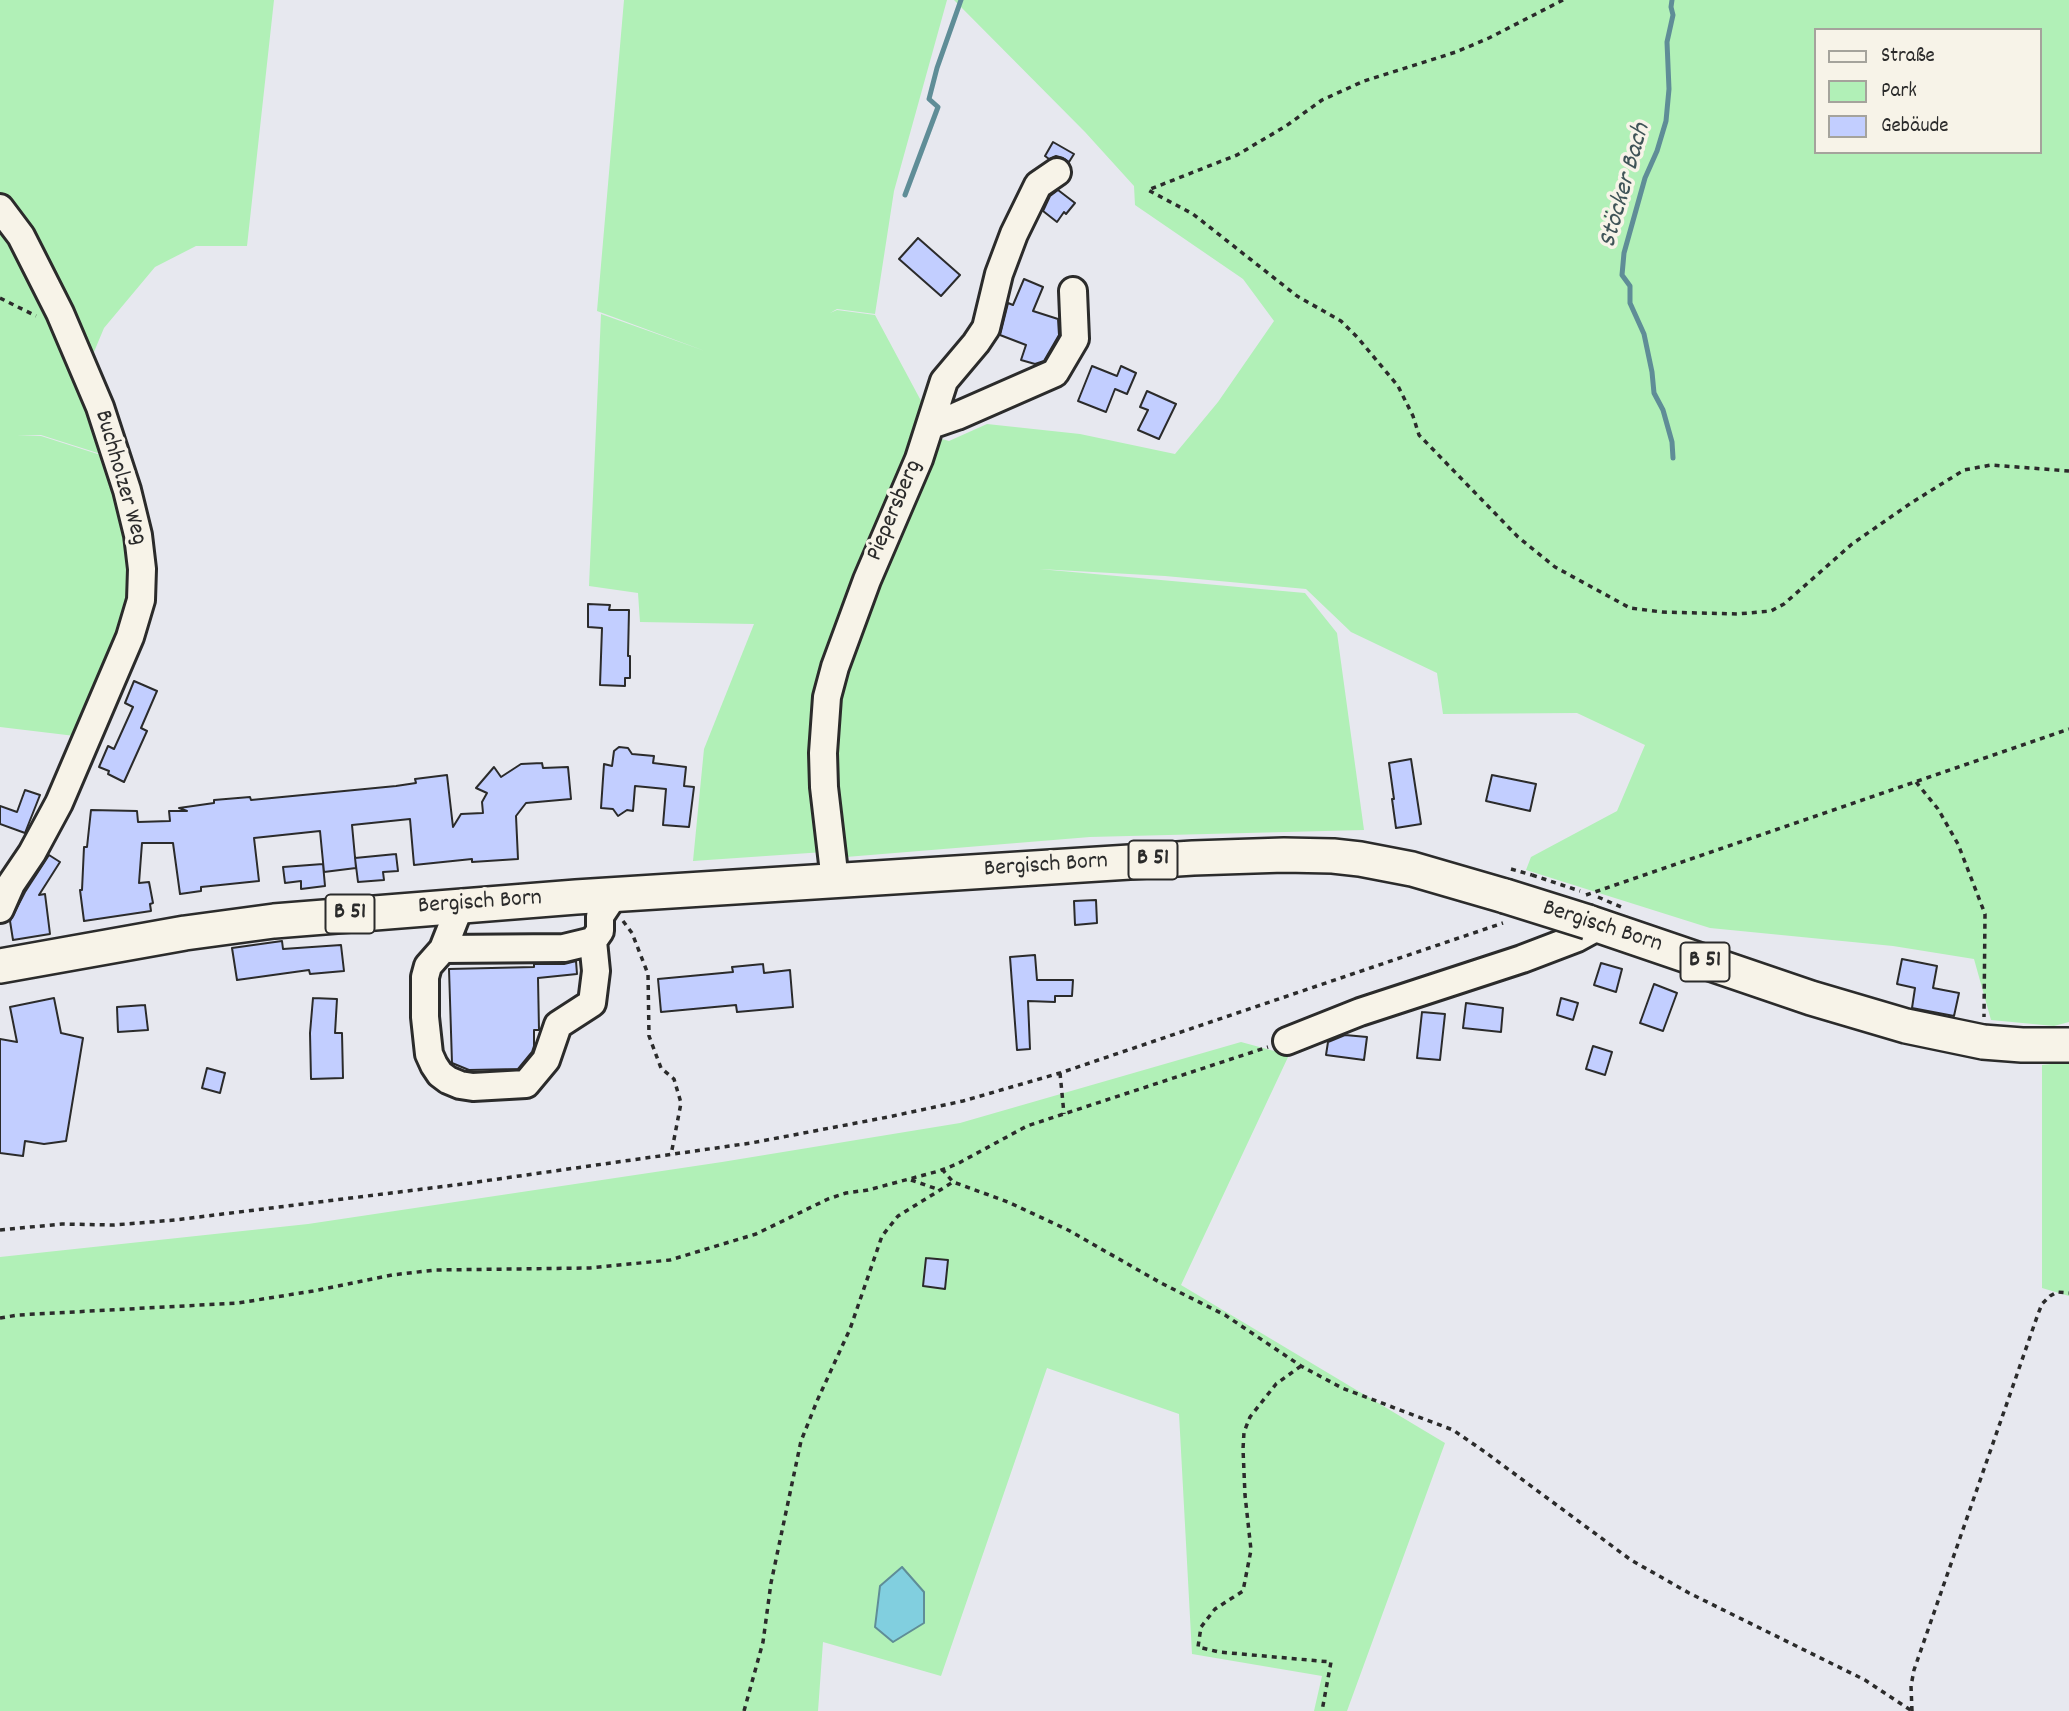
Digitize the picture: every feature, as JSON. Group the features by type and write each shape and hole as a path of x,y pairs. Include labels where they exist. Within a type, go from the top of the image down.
{"main road":[{"name":"Bergisch Born","path":"0,966 229,926 299,919 460,906 617,906 835,881 1193,858 1333,856 1412,869 1509,908 1588,916 1857,1012 1930,1032 1983,1042 2069,1045"}],"street":[{"name":"Piepersberg","path":"835,881 823,764 827,697 835,667 867,580 919,459 944,381 986,328 999,274 1014,234 1038,185 1057,172"},
{"name":"Buchholzer Weg","path":"0,208 21,236 60,313 95,395 127,490 138,535 142,569 141,600 130,638 59,803 0,909"},
{"path":"931,425 1055,373 1075,339 1073,290"},
{"path":"460,906 443,950 428,966 425,977 425,1017 429,1054 440,1074 460,1085 473,1087 526,1084 546,1060 558,1025 592,1003 596,971 593,941"},
{"path":"443,950 564,948 593,941 600,932 600,916 617,906"},
{"path":"1287,1041 1360,1012 1522,959 1577,938 1588,916"}],"path":[{"path":"1563,0 1456,52 1364,81 1322,100 1286,126 1237,155 1148,190 1194,214 1297,296 1340,321 1358,338 1398,386 1419,435 1518,537 1555,567 1630,608 1662,612 1737,614 1771,611 1784,604 1852,544 1964,470 1991,465 2069,471"},
{"path":"1588,916 1916,782 2069,729"},
{"path":"1916,782 1938,809 1958,844 1985,914 1983,1042"},
{"path":"617,906 632,933 648,974 649,1036 661,1068 674,1079 681,1103 671,1155"},
{"path":"0,1230 62,1224 114,1226 175,1220 463,1184 751,1143 927,1109 1060,1073 1509,908"},
{"path":"0,1318 238,1303 392,1275 435,1270 590,1268 670,1260 756,1234 846,1193 943,1169 1027,1126 1287,1041"},
{"path":"1060,1073 1064,1114"},
{"path":"943,1169 953,1182 996,1197 1068,1230 1161,1283 1225,1315 1301,1366 1342,1388 1453,1430 1631,1560 1701,1599 1865,1680 1912,1711"},
{"path":"909,1179 937,1190"},
{"path":"744,1711 762,1642 771,1583 801,1441 850,1329 882,1236 898,1216 953,1182"},
{"path":"1912,1711 1910,1686 1914,1670 2038,1314 2042,1304 2050,1296 2057,1292 2069,1293"},
{"path":"1301,1366 1276,1384 1250,1417 1244,1432 1242,1449 1251,1550 1243,1591 1214,1609 1201,1627 1198,1647 1219,1652 1331,1662 1322,1711"}],"green space":[{"path":"0,0 274,0 247,246 196,246 155,267 104,328 91,359 28,232 0,195"},
{"path":"624,0 947,0 894,191 875,314 837,309 830,313 837,310 875,315 927,412 829,664 824,852 693,861 704,749 754,624 640,622 638,593 589,586 601,314 705,351 597,311"},
{"path":"954,0 2069,0 2069,1022 2054,1026 1991,1020 1974,959 1893,946 1710,928 1526,870 1531,857 1617,811 1645,745 1577,713 1443,714 1437,673 1351,632 1306,589 1165,576 1039,569 1305,593 1337,633 1364,830 1090,837 846,857 831,786 836,697 935,437 949,441 987,424 1080,434 1175,454 1218,402 1274,321 1243,279 1135,205 1134,186 1085,132"},
{"path":"0,217 16,236 107,456 41,435 17,435 41,436 107,457 128,539 132,582 127,611 75,736 0,727"},
{"path":"1241,1042 1289,1055 1181,1285 1445,1443 1347,1711 1314,1711 1322,1676 1192,1654 1179,1414 1047,1368 941,1676 823,1642 818,1711 0,1711 0,1257 308,1224 722,1162 960,1123"},
{"path":"2069,1062 2069,1296 2042,1288 2042,1065"}],"water":[{"path":"902,1567 924,1592 924,1623 893,1642 875,1627 880,1586"}],"building":[{"path":"1053,142 1074,154 1069,162 1056,156 1049,159 1045,156"},
{"path":"1058,190 1075,203 1057,222 1043,211 1050,196"},
{"path":"918,238 960,275 941,296 899,259"},
{"path":"1024,279 1043,287 1033,311 1058,319 1059,335 1044,361 1035,364 1021,360 1026,345 1000,335 1008,303 1013,305"},
{"path":"1092,366 1117,376 1121,366 1136,373 1127,394 1115,389 1106,412 1078,401"},
{"path":"1147,391 1176,404 1159,439 1138,430 1148,410 1140,407"},
{"path":"588,604 610,605 609,610 629,610 630,678 625,678 625,686 600,685 602,628 588,627"},
{"path":"134,681 157,691 141,728 147,731 124,782 99,767 108,746 114,749 133,707 125,703"},
{"path":"619,747 628,748 632,754 654,756 653,763 686,767 684,786 694,787 689,827 663,825 666,789 635,786 633,811 627,810 618,816 613,809 601,808 604,764 612,766 614,751"},
{"path":"1411,759 1421,824 1396,828 1389,763"},
{"path":"542,763 543,768 568,767 571,799 526,803 516,816 518,859 472,862 472,859 414,865 410,819 352,825 356,868 324,872 320,831 254,838 259,881 201,887 201,891 180,894 173,843 142,843 139,883 149,882 153,903 150,904 151,911 84,921 80,890 91,810 137,811 138,822 170,821 169,811 187,811 179,808 214,803 214,800 250,797 251,800 396,786 416,783 415,779 447,775 453,827 461,814 483,813 482,802 487,793 476,788 494,767 501,777 521,764"},
{"path":"1492,775 1536,784 1530,811 1486,801"},
{"path":"25,790 40,795 25,833 0,824 0,806 17,812"},
{"path":"396,854 398,871 383,872 384,880 358,882 355,858"},
{"path":"49,855 60,862 39,895 45,894 50,934 13,940 10,921"},
{"path":"323,864 325,886 301,889 301,881 285,883 283,867"},
{"path":"1096,900 1097,923 1075,925 1074,901"},
{"path":"282,941 283,949 341,945 344,971 310,974 309,970 237,980 232,948"},
{"path":"1035,955 1037,980 1073,980 1072,996 1055,996 1055,1002 1028,1001 1030,1049 1017,1050 1010,957"},
{"path":"1902,959 1937,966 1933,988 1959,993 1954,1016 1912,1008 1915,988 1897,984"},
{"path":"576,961 577,974 538,978 539,1030 534,1030 532,1052 518,1069 469,1070 452,1063 449,969 534,967 534,964 564,964"},
{"path":"1601,963 1622,969 1616,992 1594,985"},
{"path":"763,964 764,973 790,970 793,1007 737,1012 736,1005 661,1012 658,979 733,972 732,967"},
{"path":"1654,984 1677,993 1663,1031 1640,1023"},
{"path":"54,998 61,1033 83,1038 66,1141 44,1144 25,1141 23,1156 0,1153 0,1039 17,1042 10,1007"},
{"path":"313,998 337,999 335,1033 342,1033 343,1078 311,1079 310,1033"},
{"path":"1561,998 1578,1003 1573,1020 1557,1015"},
{"path":"1466,1003 1503,1008 1501,1032 1463,1028"},
{"path":"145,1005 148,1030 118,1032 117,1007"},
{"path":"1422,1012 1445,1014 1440,1060 1417,1058"},
{"path":"1345,1035 1367,1037 1364,1060 1326,1055 1328,1042"},
{"path":"1593,1046 1612,1052 1605,1075 1586,1069"},
{"path":"207,1068 225,1073 220,1093 202,1088"},
{"path":"926,1258 948,1260 945,1289 923,1286"}],"waterway":[{"path":"905,195 938,107 929,99 961,0"},
{"name":"Stöcker Bach","path":"1672,0 1673,15 1667,42 1669,89 1666,121 1645,178 1624,253 1622,275 1630,286 1630,303 1644,334 1654,393 1663,410 1672,442 1673,458"}]}
